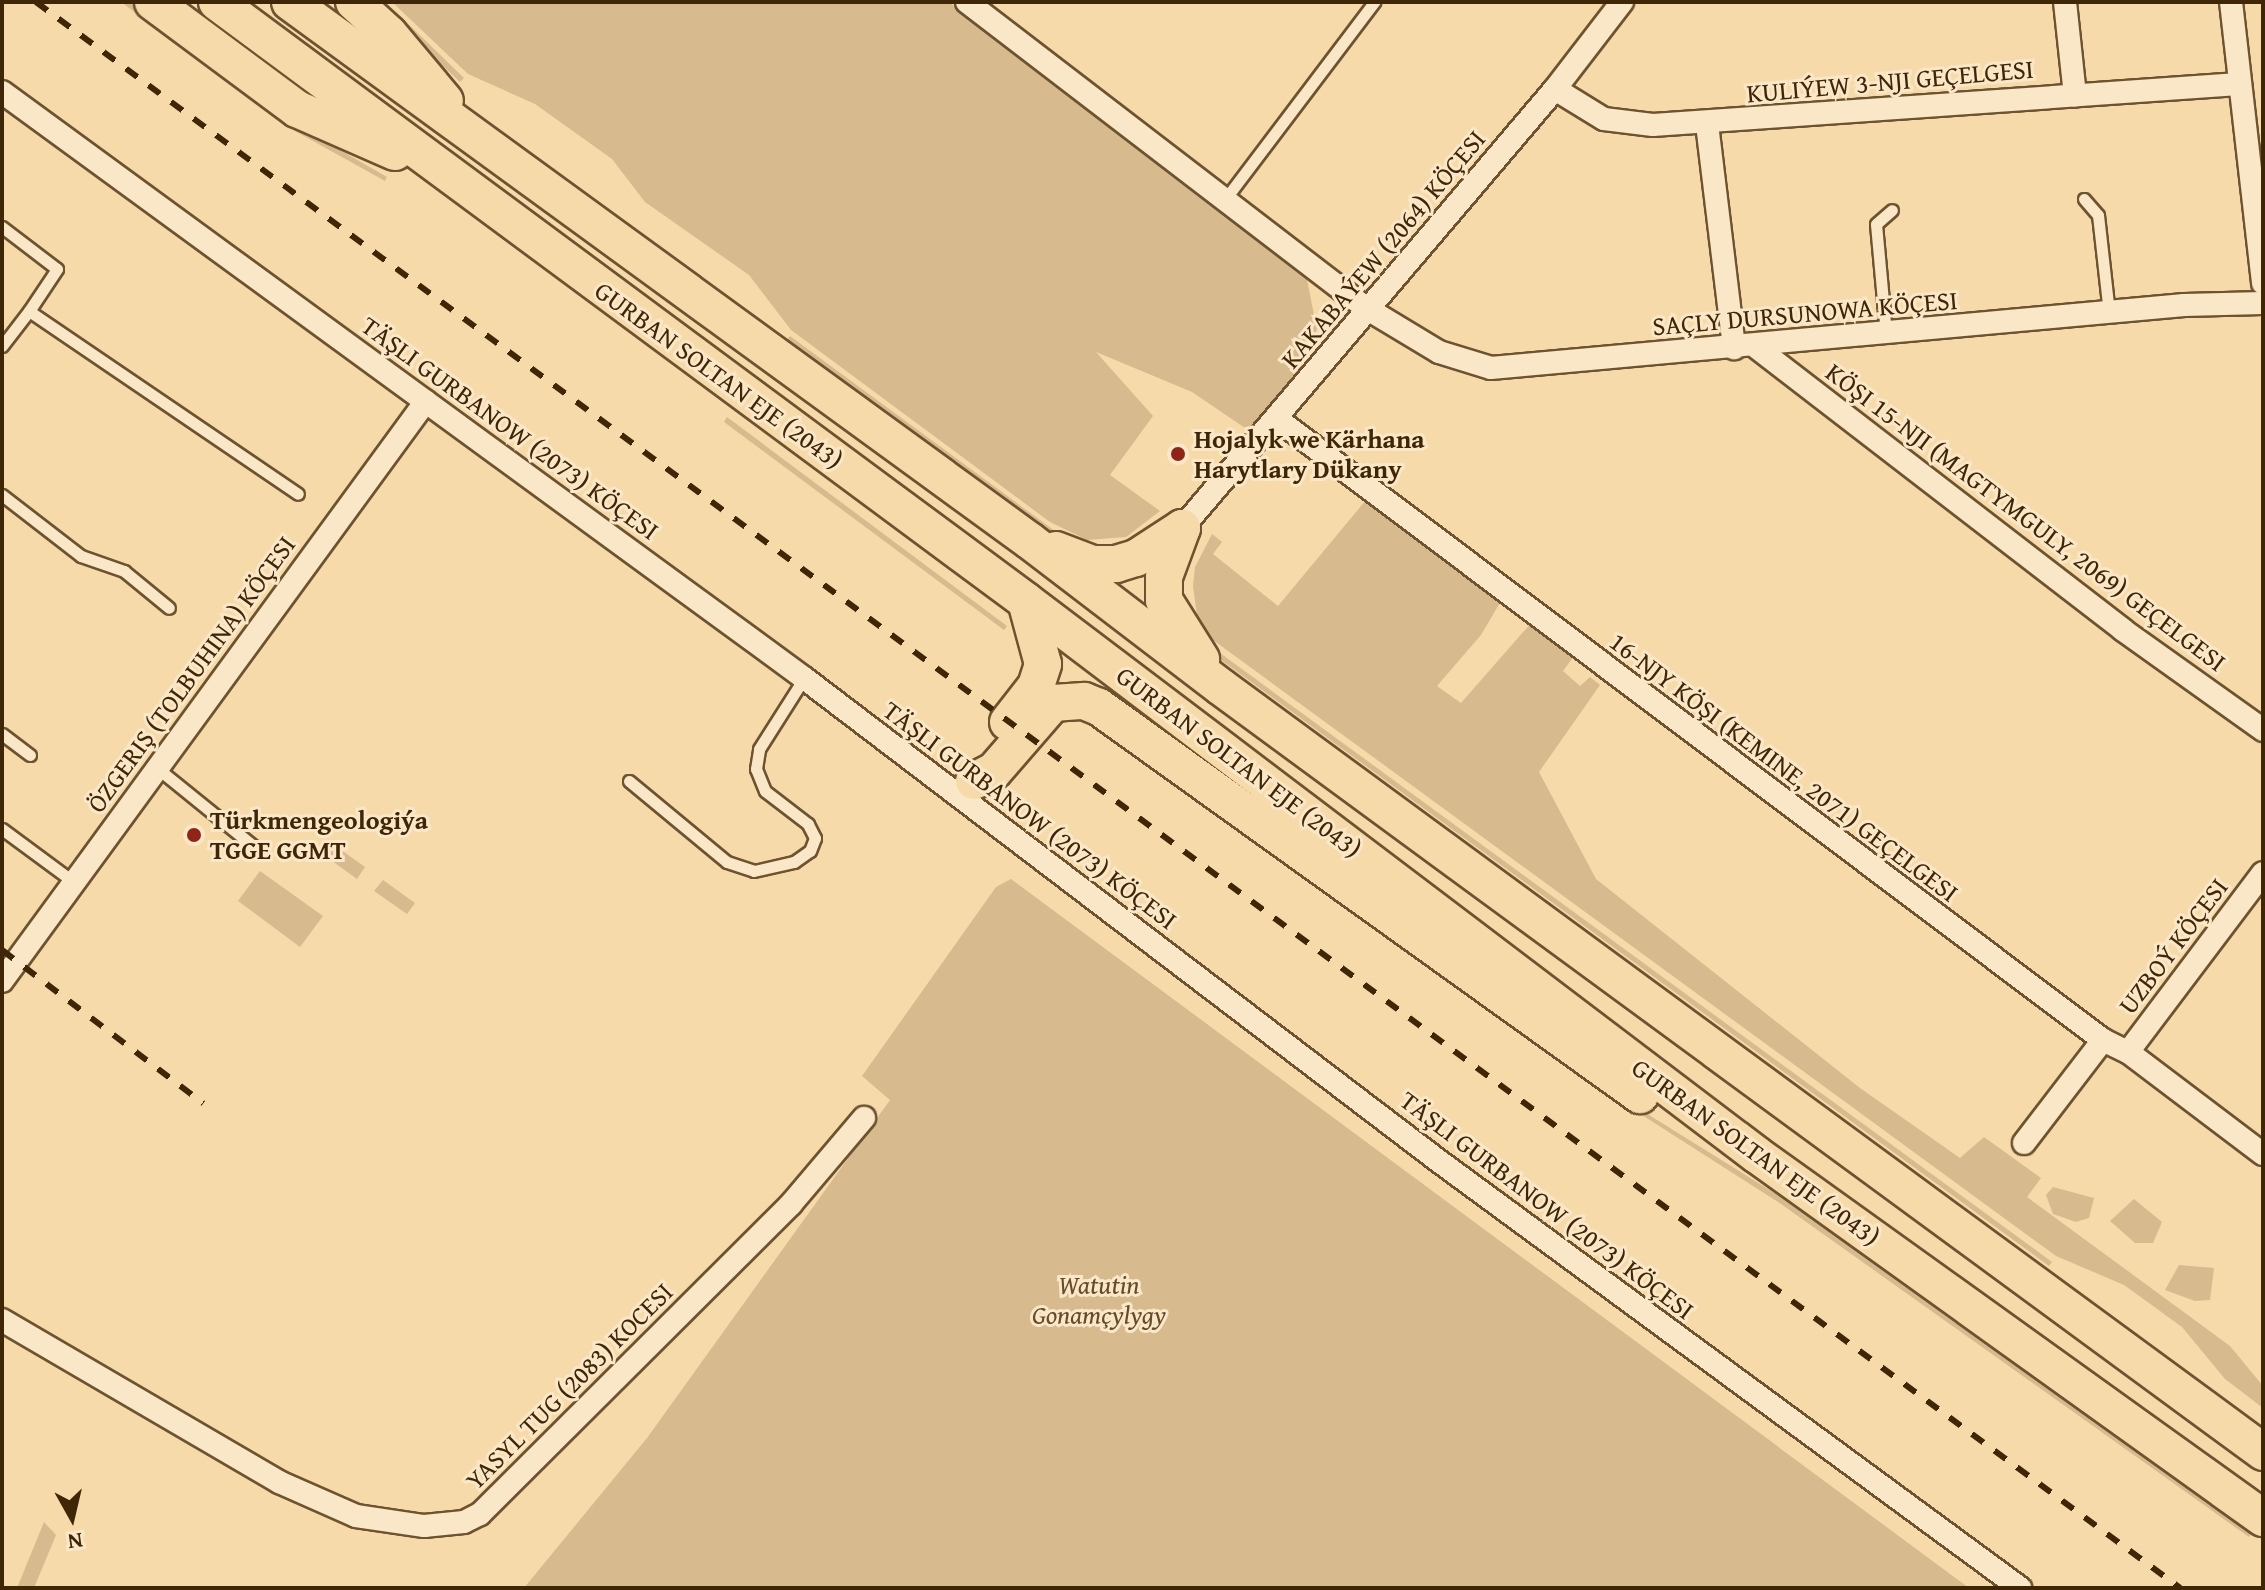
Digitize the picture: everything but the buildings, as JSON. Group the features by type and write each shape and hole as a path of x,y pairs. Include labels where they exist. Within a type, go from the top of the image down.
{"highway":[{"path":"153,2 297,109 447,174"},
{"name":"GURBAN SOLTAN EJE (2043)","path":"217,2 1026,601 1757,1155 2263,1518"},
{"name":"GURBAN SOLTAN EJE (2043)","path":"290,2 1030,541 1221,687 2263,1452"},
{"path":"354,2 389,34 477,139"},
{"path":"1030,541 1093,564 1116,564 1136,558 1182,528"},
{"path":"1182,528 1164,577 1164,600 1221,687"},
{"path":"967,790 978,759 1036,686 1043,664 1026,601"},
{"path":"967,790 994,771 1053,703 1084,701 1099,707 1637,1093 1757,1155"}],"street":[{"name":"SAÇLY DURSUNOWA KÖÇESI","path":"967,2 1366,308 1439,352 1491,368 1745,348 2109,313 2263,303"},
{"name":"KAKABAÝEW (2064) KÖÇESI","path":"1182,528 1555,89 1622,2"},
{"path":"2065,2 2075,95"},
{"path":"2231,2 2263,283"},
{"name":"KULIÝEW 3-NJI GEÇELGESI","path":"1555,89 1604,119 1707,124 2239,84"},
{"name":"TÄŞLI GURBANOW (2073) KÖÇESI","path":"2,92 804,678 967,790 2020,1588"},
{"path":"1707,124 1745,348"},
{"name":"KÖŞI 15-NJI (MAGTYMGULY, 2069) GEÇELGESI","path":"1745,348 2123,630 2263,730"},
{"name":"ÖZGERIŞ (TOLBUHINA) KÖÇESI","path":"2,981 426,401"},
{"name":"16-NJY KÖŞI (KEMINE, 2071) GEÇELGESI","path":"1277,419 2103,1040 2128,1052 2263,1154"},
{"name":"UZBOÝ KÖÇESI","path":"2128,1052 2263,873"},
{"path":"2024,1143 2103,1040"},
{"name":"YASYL TUG (2083) KOCESI","path":"2,1320 279,1482 356,1516 424,1526 464,1522 480,1514 791,1204 864,1118"}],"lane":[{"path":"1226,198 1374,2"},
{"path":"2084,199 2098,215 2109,313"},
{"path":"1886,335 1876,224 1892,210"},
{"path":"2,227 57,269 2,346"},
{"path":"29,311 298,494"},
{"path":"2,495 81,556 124,571 169,608"},
{"path":"629,781 727,862 754,871 794,862 810,851 815,838 808,824 765,791 756,769 759,749 804,678"},
{"path":"2,734 30,755"},
{"path":"157,768 257,849"},
{"path":"2,829 74,882"}],"green space":[{"path":"121,2 129,2 298,126 387,177 385,181 295,131"},
{"path":"375,2 396,12 464,78 460,82"},
{"path":"392,2 949,2 1306,275 1317,329 1299,371 1248,430 1192,392 1096,352 1153,416 1110,475 1160,511 1126,537 1087,540 1050,522 791,330 749,275 645,202 612,159 535,104 468,74"},
{"path":"790,336 1063,537 1061,542 787,340"},
{"path":"727,417 1007,626 1004,630 724,422"},
{"path":"1366,500 1501,601 1481,635 1437,686 1461,703 1532,622 1574,656 1563,671 1580,686 1590,677 1600,685 1539,772 1596,879 1860,1088 1960,1158 1984,1137 2041,1178 2027,1197 2230,1346 2263,1386 2263,1408 2225,1379 2182,1327 2124,1285 2056,1256 1213,640 1197,615 1193,586 1195,567 1212,534 1222,542 1213,554 1278,606"},
{"path":"1209,645 2052,1262 2049,1266 1206,649"},
{"path":"1105,730 1633,1105 1784,1199 2252,1533 2249,1537 1781,1204 1559,1062"},
{"path":"330,842 365,867 357,879 321,853"},
{"path":"260,871 323,916 300,947 238,901"},
{"name":"Watutin Gonamçylygy","path":"1011,879 1969,1588 524,1588 647,1438 890,1100 862,1076 996,887"},
{"path":"383,880 415,903 407,914 374,891"},
{"path":"2053,1187 2094,1198 2089,1218 2076,1222 2053,1214 2046,1195"},
{"path":"2134,1199 2162,1222 2153,1243 2135,1243 2110,1221"},
{"path":"2179,1265 2214,1268 2210,1300 2195,1301 2165,1290"},
{"path":"44,1522 56,1535 34,1588 17,1588"}],"railway":[{"path":"36,2 2180,1588"},
{"path":"2,950 203,1103"}],"place":[{"name":"Hojalyk we Kärhana Harytlary Dükany","path":"1178,454"},
{"name":"Türkmengeologiýa TGGE GGMT","path":"194,835"}]}
